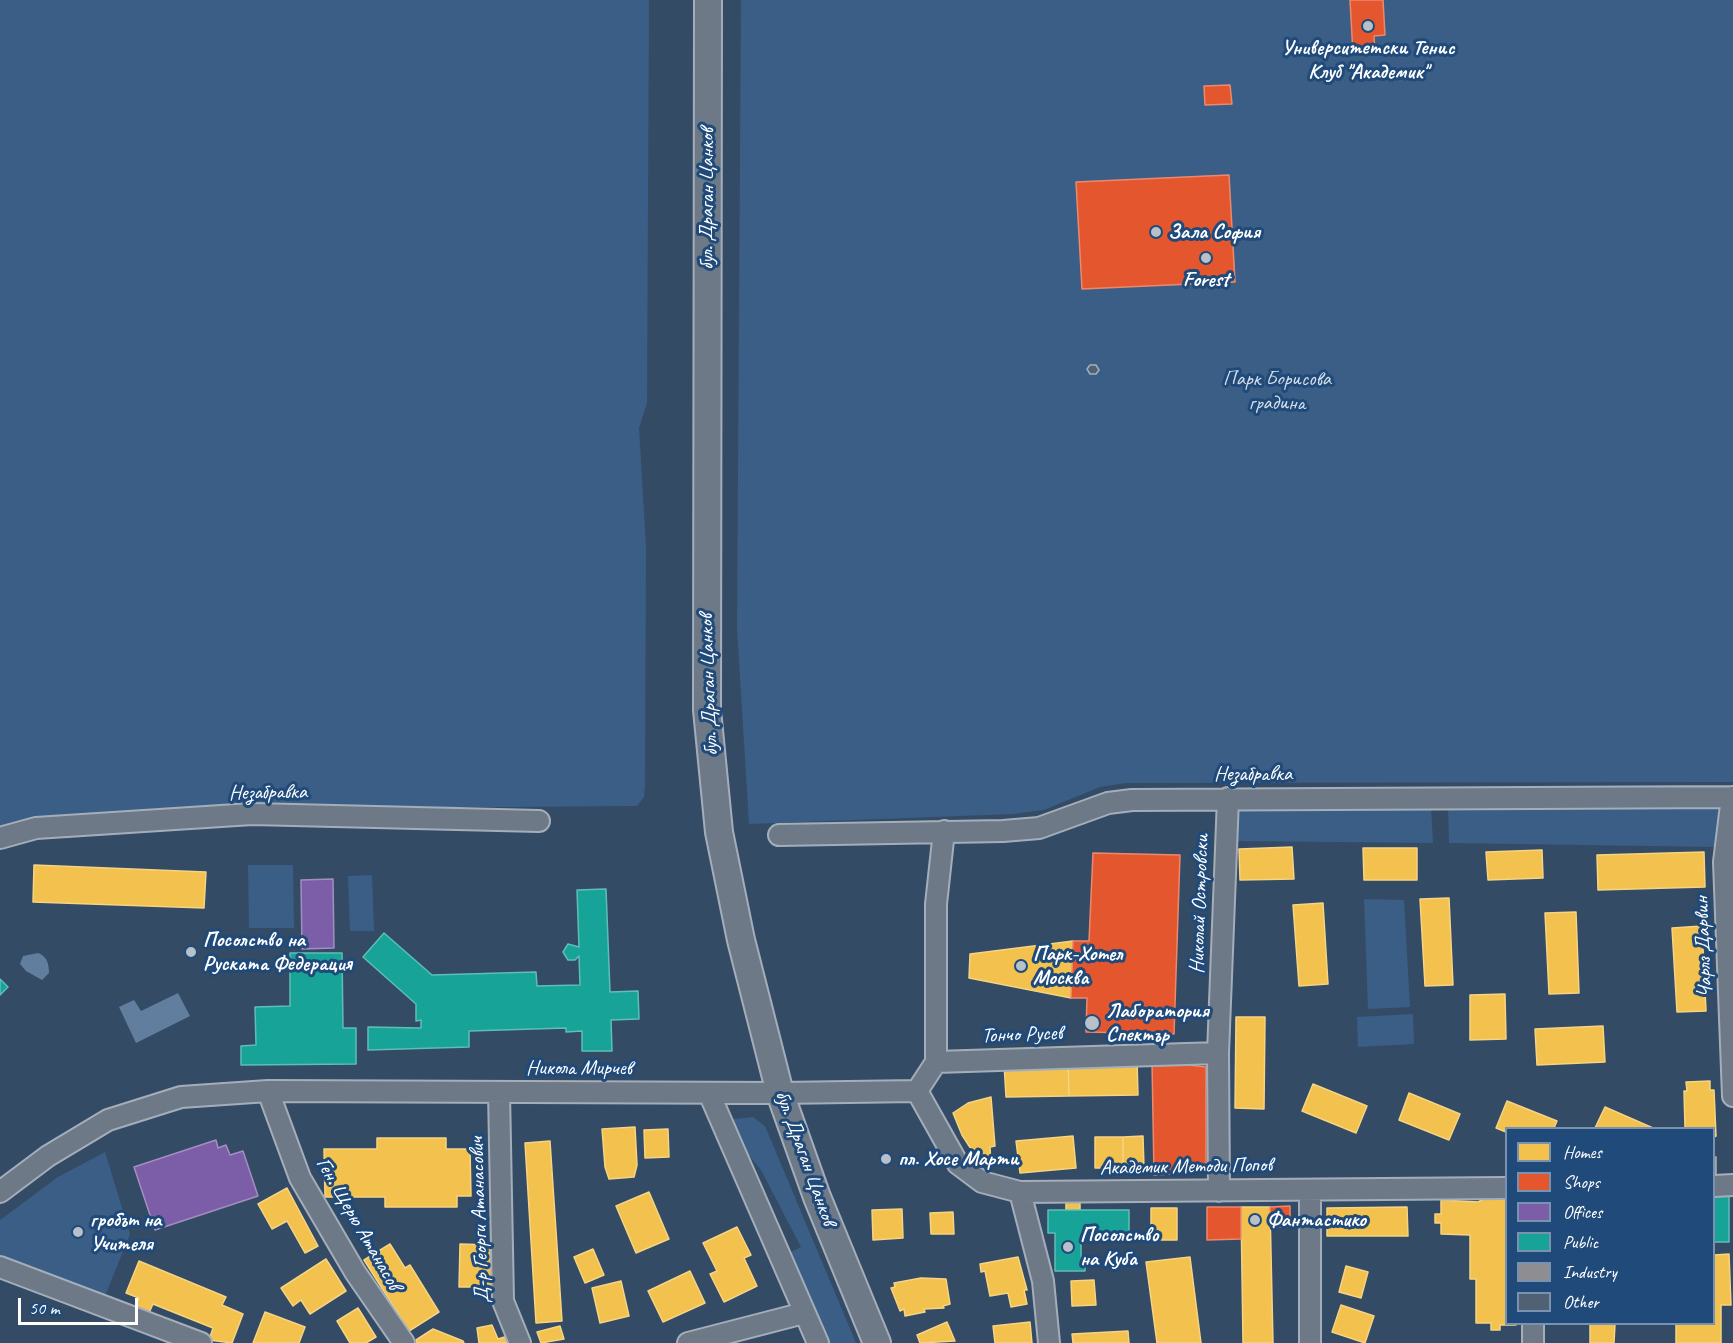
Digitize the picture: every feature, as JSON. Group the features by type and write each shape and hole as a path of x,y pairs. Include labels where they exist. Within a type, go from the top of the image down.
{"main road":[{"name":"бул. Драган Цанков","path":"708,0 708,721 718,832 741,940 780,1093 817,1197 878,1343"}],"street":[{"name":"Незабравка","path":"779,835 1003,831 1039,828 1108,803 1132,800 1733,797"},
{"name":"Чарлз Дарвин","path":"1733,797 1724,862 1733,1096"},
{"name":"Николай Островски","path":"1219,1191 1218,1053 1228,798"},
{"name":"Незабравка","path":"0,838 36,828 252,814 539,821"},
{"path":"917,1091 936,1062 936,904 944,831"},
{"name":"Тончо Русев","path":"936,1062 1218,1053"},
{"name":"Никола Мирчев","path":"0,1192 48,1156 108,1120 181,1097 268,1091 780,1093 917,1091"},
{"name":"Ген. Щерю Атанасов","path":"268,1091 300,1178 355,1272 404,1343"},
{"name":"Академик Методи Попов","path":"917,1091 958,1164 982,1182 1020,1192 1505,1188"},
{"name":"Д-р Георги Атанасович","path":"499,1092 503,1301 520,1343"},
{"path":"709,1093 818,1343"},
{"path":"1715,1186 1733,1185"},
{"path":"1310,1190 1310,1343"},
{"path":"1020,1192 1043,1281 1049,1343"},
{"path":"0,1267 201,1343"},
{"path":"688,1343 804,1312"},
{"path":"1533,1325 1533,1343"}],"green space":[{"path":"0,0 649,0 647,403 639,428 646,547 645,786 644,797 637,806 359,808 0,837"},
{"name":"Парк Борисова градина","path":"741,0 1733,0 1733,782 1126,783 1100,787 1044,810 1013,814 749,824 737,628"},
{"path":"1723,804 1718,847 1449,843 1448,808"},
{"path":"1235,805 1431,807 1433,843 1236,841"},
{"path":"248,865 293,865 294,928 249,928"},
{"path":"372,875 374,931 350,931 348,876"},
{"path":"1364,899 1404,900 1410,1007 1368,1009"},
{"path":"1413,1014 1414,1044 1358,1047 1357,1017"},
{"path":"753,1117 765,1126 856,1343 828,1343 789,1253 801,1247 761,1170 746,1152 733,1125 734,1119"},
{"path":"105,1152 130,1234 103,1301 0,1259 0,1220 58,1177"}],"shaded area":[{"path":"38,953 45,958 49,966 49,973 42,980 26,971 20,964 23,956"},
{"path":"178,993 190,1016 136,1043 119,1007 134,1000 141,1011"}],"building: Homes":[{"path":"1292,847 1294,879 1240,880 1239,849"},
{"path":"1363,848 1417,848 1417,880 1364,880"},
{"path":"1542,850 1543,878 1488,880 1486,852"},
{"path":"1704,852 1705,887 1598,890 1597,855"},
{"path":"34,865 206,872 204,908 33,902"},
{"path":"1449,898 1453,985 1425,986 1420,899"},
{"path":"1323,903 1328,984 1299,986 1293,905"},
{"path":"1576,912 1579,993 1549,994 1545,913"},
{"path":"1702,926 1706,1011 1677,1012 1672,928"},
{"name":"Парк-Хотел Москва","path":"1073,941 1071,998 969,978 970,954"},
{"path":"1505,994 1506,1039 1470,1040 1470,995"},
{"path":"1236,1017 1265,1017 1264,1109 1235,1108"},
{"path":"1603,1026 1605,1062 1537,1065 1535,1029"},
{"path":"1137,1060 1138,1095 1069,1096 1068,1061"},
{"path":"1068,1061 1069,1096 1006,1097 1004,1063"},
{"path":"1710,1081 1710,1090 1714,1090 1716,1136 1715,1127 1685,1127 1686,1082"},
{"path":"1313,1084 1367,1106 1356,1133 1302,1111"},
{"path":"1409,1093 1460,1114 1449,1140 1399,1120"},
{"path":"991,1097 995,1146 990,1147 991,1164 988,1165 973,1152 962,1135 953,1113 968,1103"},
{"path":"1507,1101 1557,1121 1554,1127 1505,1127 1505,1132 1496,1128"},
{"path":"1605,1107 1651,1127 1595,1127"},
{"path":"635,1127 637,1165 634,1177 609,1179 605,1167 602,1129"},
{"path":"668,1129 669,1157 645,1158 644,1130"},
{"path":"1073,1136 1076,1168 1020,1173 1016,1141"},
{"path":"1143,1136 1144,1168 1123,1168 1123,1137"},
{"path":"1095,1137 1123,1137 1123,1168 1095,1168"},
{"path":"377,1138 446,1138 446,1149 470,1149 471,1196 457,1196 457,1207 385,1207 385,1197 325,1197 324,1149 377,1149"},
{"path":"550,1141 562,1321 536,1323 525,1143"},
{"path":"287,1188 318,1246 305,1253 287,1221 272,1229 258,1204"},
{"path":"649,1192 669,1239 636,1253 616,1206"},
{"path":"1482,1195 1505,1195 1505,1325 1500,1325 1500,1330 1491,1330 1491,1323 1476,1323 1476,1279 1470,1279 1470,1235 1441,1234 1441,1223 1435,1223 1435,1214 1441,1214 1441,1200 1478,1202 1482,1200"},
{"path":"1066,1197 1080,1197 1080,1210 1066,1210"},
{"path":"1241,1207 1270,1207 1273,1343 1243,1343"},
{"path":"1407,1207 1408,1236 1327,1236 1327,1208"},
{"path":"1151,1208 1177,1208 1177,1240 1151,1240"},
{"path":"902,1209 903,1238 873,1240 872,1210"},
{"path":"953,1212 954,1234 931,1234 930,1213"},
{"path":"737,1227 751,1255 744,1258 757,1286 724,1302 710,1274 717,1271 703,1243"},
{"path":"390,1244 405,1268 410,1265 439,1312 409,1331 364,1260"},
{"path":"460,1244 493,1245 493,1287 459,1287"},
{"path":"593,1249 604,1275 585,1283 574,1257"},
{"path":"1729,1254 1731,1305 1721,1305 1721,1343 1676,1343 1676,1325 1715,1325 1715,1255"},
{"path":"1018,1257 1027,1290 1024,1290 1027,1304 1011,1307 1008,1293 990,1296 985,1271 981,1272 980,1264"},
{"path":"1190,1257 1201,1343 1157,1343 1146,1262"},
{"path":"326,1259 346,1291 310,1314 301,1300 293,1306 281,1288"},
{"path":"139,1261 226,1297 222,1305 243,1314 232,1343 209,1340 213,1328 153,1304 148,1315 134,1310 139,1298 126,1293"},
{"path":"1346,1266 1368,1272 1361,1298 1339,1292"},
{"path":"690,1271 705,1303 663,1322 648,1291"},
{"path":"921,1278 946,1279 950,1304 943,1306 944,1308 924,1309 925,1312 905,1316 904,1309 900,1311 891,1288 895,1287 894,1283"},
{"path":"1094,1280 1096,1305 1072,1306 1071,1281"},
{"path":"621,1281 629,1316 600,1323 592,1288"},
{"path":"1341,1305 1374,1316 1365,1343 1332,1332"},
{"path":"358,1308 376,1337 366,1343 350,1343 337,1321"},
{"path":"265,1312 305,1327 299,1343 253,1343"},
{"path":"947,1322 955,1341 920,1343 917,1335"},
{"path":"1030,1322 1032,1343 995,1343 993,1326"},
{"path":"492,1325 498,1339 508,1336 511,1343 479,1343 477,1328"},
{"path":"1590,1325 1615,1325 1614,1343 1590,1343"},
{"path":"560,1326 564,1339 541,1343 537,1332"},
{"path":"433,1329 464,1343 417,1343 416,1340"},
{"path":"1128,1331 1129,1343 1073,1343 1072,1334"}],"building: Shops":[{"name":"Университетски Тенис Клуб \"Академик\"","path":"1350,0 1383,0 1385,35 1374,36 1375,53 1353,54"},
{"path":"1230,85 1232,104 1205,105 1204,86"},
{"name":"Зала София","path":"1229,175 1235,282 1082,289 1076,182"},
{"path":"1093,853 1180,855 1174,1034 1086,1032 1087,998 1071,998 1073,941 1089,941"},
{"path":"1152,1061 1206,1067 1206,1172 1154,1175"},
{"path":"1290,1206 1290,1227 1270,1227 1270,1207"},
{"path":"1207,1207 1241,1207 1241,1239 1207,1240"}],"building: Offices":[{"path":"333,879 334,948 302,949 301,880"},
{"path":"216,1140 218,1148 226,1145 230,1155 243,1151 258,1196 155,1230 134,1167"}],"building: Public":[{"path":"606,889 610,992 638,991 639,1019 611,1020 612,1051 582,1051 582,1031 566,1032 566,1028 469,1031 469,1047 368,1050 368,1027 421,1028 421,1020 416,1021 416,1004 363,957 384,933 432,975 536,972 537,986 580,985 579,956 575,960 568,960 563,952 568,944 579,947 577,890"},
{"path":"290,953 342,953 343,1028 356,1028 356,1064 241,1065 241,1046 256,1045 255,1007 290,1006"},
{"path":"0,979 8,987 0,995"},
{"path":"1715,1193 1729,1193 1729,1242 1715,1242"},
{"name":"Посолство на Куба","path":"1048,1210 1129,1210 1129,1237 1107,1237 1107,1232 1091,1232 1091,1238 1081,1238 1081,1257 1085,1257 1085,1271 1055,1271 1055,1233 1048,1233"}],"building: Other":[{"path":"1090,365 1096,365 1099,370 1096,374 1090,374 1087,369"}],"place":[{"name":"Университетски Тенис Клуб \"Академик\"","path":"1368,26"},
{"name":"Зала София","path":"1156,232"},
{"name":"Forest","path":"1206,258"},
{"name":"Посолство на Руската Федерация","path":"191,952"},
{"name":"Парк-Хотел Москва","path":"1021,966"},
{"name":"Лаборатория Спектър","path":"1092,1023"},
{"name":"пл. Хосе Марти","path":"886,1159"},
{"name":"Фантастико","path":"1255,1220"},
{"name":"гробът на Учителя","path":"78,1232"},
{"name":"Посолство на Куба","path":"1068,1247"}]}
